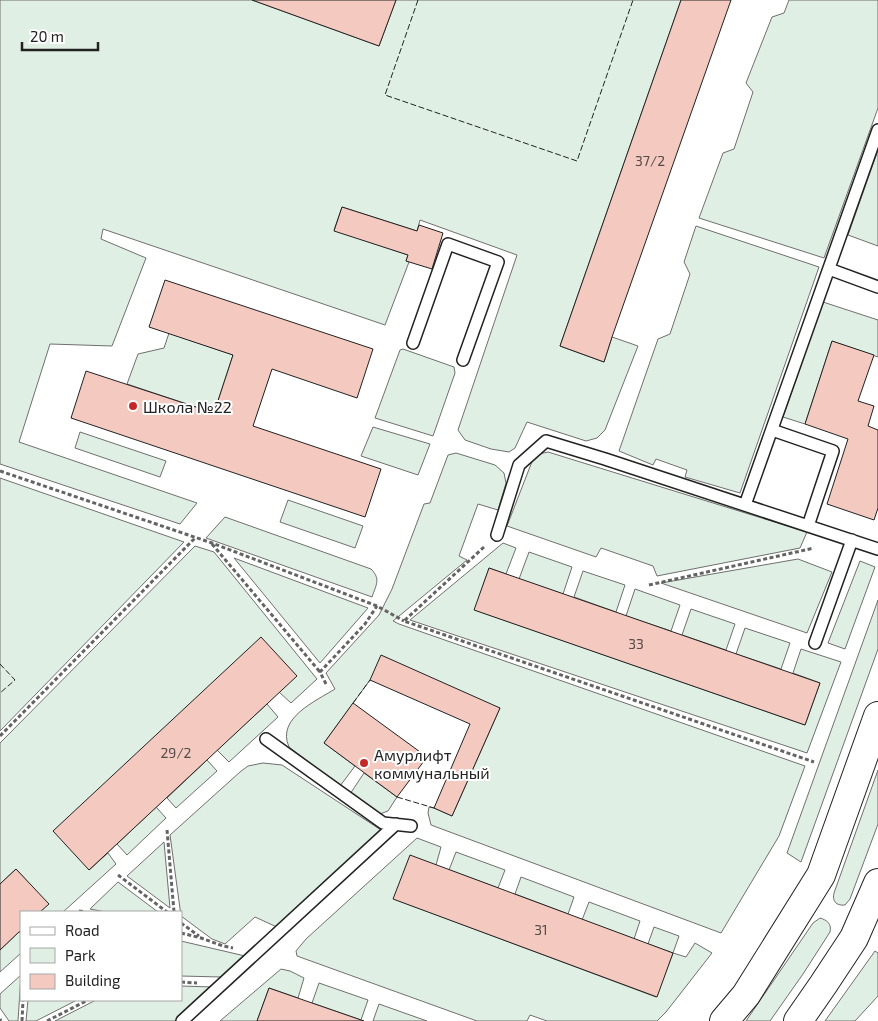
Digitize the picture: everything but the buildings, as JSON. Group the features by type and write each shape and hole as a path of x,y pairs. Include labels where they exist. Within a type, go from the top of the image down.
{"main road":[{"path":"724,1021 746,995 821,876 878,716"},
{"path":"798,1021 854,938 878,884"}],"lane":[{"path":"745,505 878,130"},
{"path":"413,343 448,244 498,262 463,360"},
{"path":"829,268 878,287"},
{"path":"772,430 833,451 808,526"},
{"path":"497,535 519,464 546,441 878,549"},
{"path":"815,643 852,540"},
{"path":"266,740 383,823 411,826"},
{"path":"182,1021 396,824"}],"path":[{"path":"0,471 212,543 377,606 404,621 814,762"},
{"path":"404,621 497,535"},
{"path":"0,736 195,538"},
{"path":"649,585 852,540"},
{"path":"212,543 320,672 326,684"},
{"path":"320,672 365,624 377,606"},
{"path":"167,830 174,911"},
{"path":"118,875 166,911"},
{"path":"182,924 201,938"},
{"path":"182,933 223,946 256,953"},
{"path":"22,1021 23,1001"},
{"path":"47,1021 86,1001"}],"green space":[{"path":"0,0 252,0 379,46 396,0 681,0 560,346 604,362 612,337 638,346 605,430 597,438 586,441 527,422 515,448 509,452 491,449 465,440 458,430 517,255 420,220 417,231 342,207 334,230 408,255 406,261 409,262 385,325 103,229 101,239 146,258 112,346 50,344 19,442 197,503 180,524 0,464"},
{"path":"789,0 878,0 878,108 824,258 699,218 723,153 734,149 753,92 746,83 772,17 784,13"},
{"path":"878,150 878,246 848,235"},
{"path":"696,226 819,267 740,493 685,477 687,470 656,459 653,465 619,451 658,339 670,334 690,274 684,262"},
{"path":"823,302 878,320 878,357 832,341 805,424 783,417"},
{"path":"169,333 233,355 214,413 127,384 138,354 164,348"},
{"path":"403,349 454,367 455,373 433,436 375,418 400,350"},
{"path":"373,427 430,444 418,475 361,456"},
{"path":"80,432 166,461 160,477 75,448"},
{"path":"548,452 807,532 800,548 657,576 653,566 601,548 596,557 507,526 533,459 539,454"},
{"path":"456,453 495,465 504,473 506,483 498,510 478,504 459,556 467,560 393,621 805,766 779,836 721,933 431,825 428,813 429,807 452,816 500,708 370,680 324,743 355,766 340,786 289,747 286,737 288,727 293,719 309,705 335,689 326,673 379,615 392,589 424,504 430,503 448,455"},
{"path":"0,478 184,542 0,731"},
{"path":"288,500 363,526 355,548 280,522"},
{"path":"225,517 371,569 377,579 372,597 206,538"},
{"path":"503,543 516,548 506,574 489,568 475,610 805,725 820,683 793,673 801,649 841,662 807,753 410,620"},
{"path":"195,546 214,552 317,679 291,703 279,692 89,870 108,853 116,864 64,911 41,911 48,904 16,869 0,884 0,743"},
{"path":"529,552 572,567 563,594 519,579"},
{"path":"234,558 368,608 320,663"},
{"path":"798,559 832,572 807,633 661,583"},
{"path":"860,561 875,567 845,649 828,643"},
{"path":"583,571 625,585 616,612 574,597"},
{"path":"635,589 680,605 671,631 626,616"},
{"path":"878,600 878,649 801,862 787,853"},
{"path":"691,609 735,624 726,650 682,635"},
{"path":"745,628 790,643 781,669 736,654"},
{"path":"267,704 278,717 229,762 217,750"},
{"path":"207,760 217,771 176,808 167,798"},
{"path":"263,763 282,765 384,832 279,928 255,917 225,944 212,939 182,917 170,835 248,766"},
{"path":"878,770 878,824 850,899 845,905 839,905 834,901 834,893"},
{"path":"364,773 397,797 388,811 380,814 350,794"},
{"path":"156,807 166,818 127,855 117,844"},
{"path":"417,838 441,847 436,865 394,899 656,997 673,953 686,957 695,943 712,953 657,1021 547,1021 530,1015 527,1021 477,1021 297,956 296,951 306,939"},
{"path":"164,842 170,908 127,876"},
{"path":"456,852 505,870 498,888 449,870"},
{"path":"521,877 574,897 568,914 515,894"},
{"path":"118,882 157,911 101,911 90,909"},
{"path":"589,902 640,921 634,939 582,920"},
{"path":"820,918 828,923 830,932 770,1021 746,1021 813,923"},
{"path":"654,927 679,936 673,953 648,944"},
{"path":"20,933 20,954 0,972 0,950"},
{"path":"182,941 245,956 221,977 182,976"},
{"path":"875,951 878,953 878,996 855,1021 825,1021"},
{"path":"281,969 304,978 298,998 269,988 257,1021 220,1021"},
{"path":"20,976 18,1021 9,1021 0,1008 0,994"},
{"path":"319,983 368,1000 361,1020 312,1003"},
{"path":"182,986 213,987 175,1021 55,1021 94,1001 182,1001"},
{"path":"28,1001 75,1001 36,1021 26,1021"},
{"path":"379,1004 427,1021 373,1021"}],"fence":[{"path":"418,0 385,95 577,161 633,0"},
{"path":"0,664 15,680 0,693"},
{"path":"353,703 370,680"},
{"path":"397,797 434,808"}],"place":[{"name":"Школа №22","path":"133,406"},
{"name":"Амурлифт коммунальный","path":"364,763"}]}
